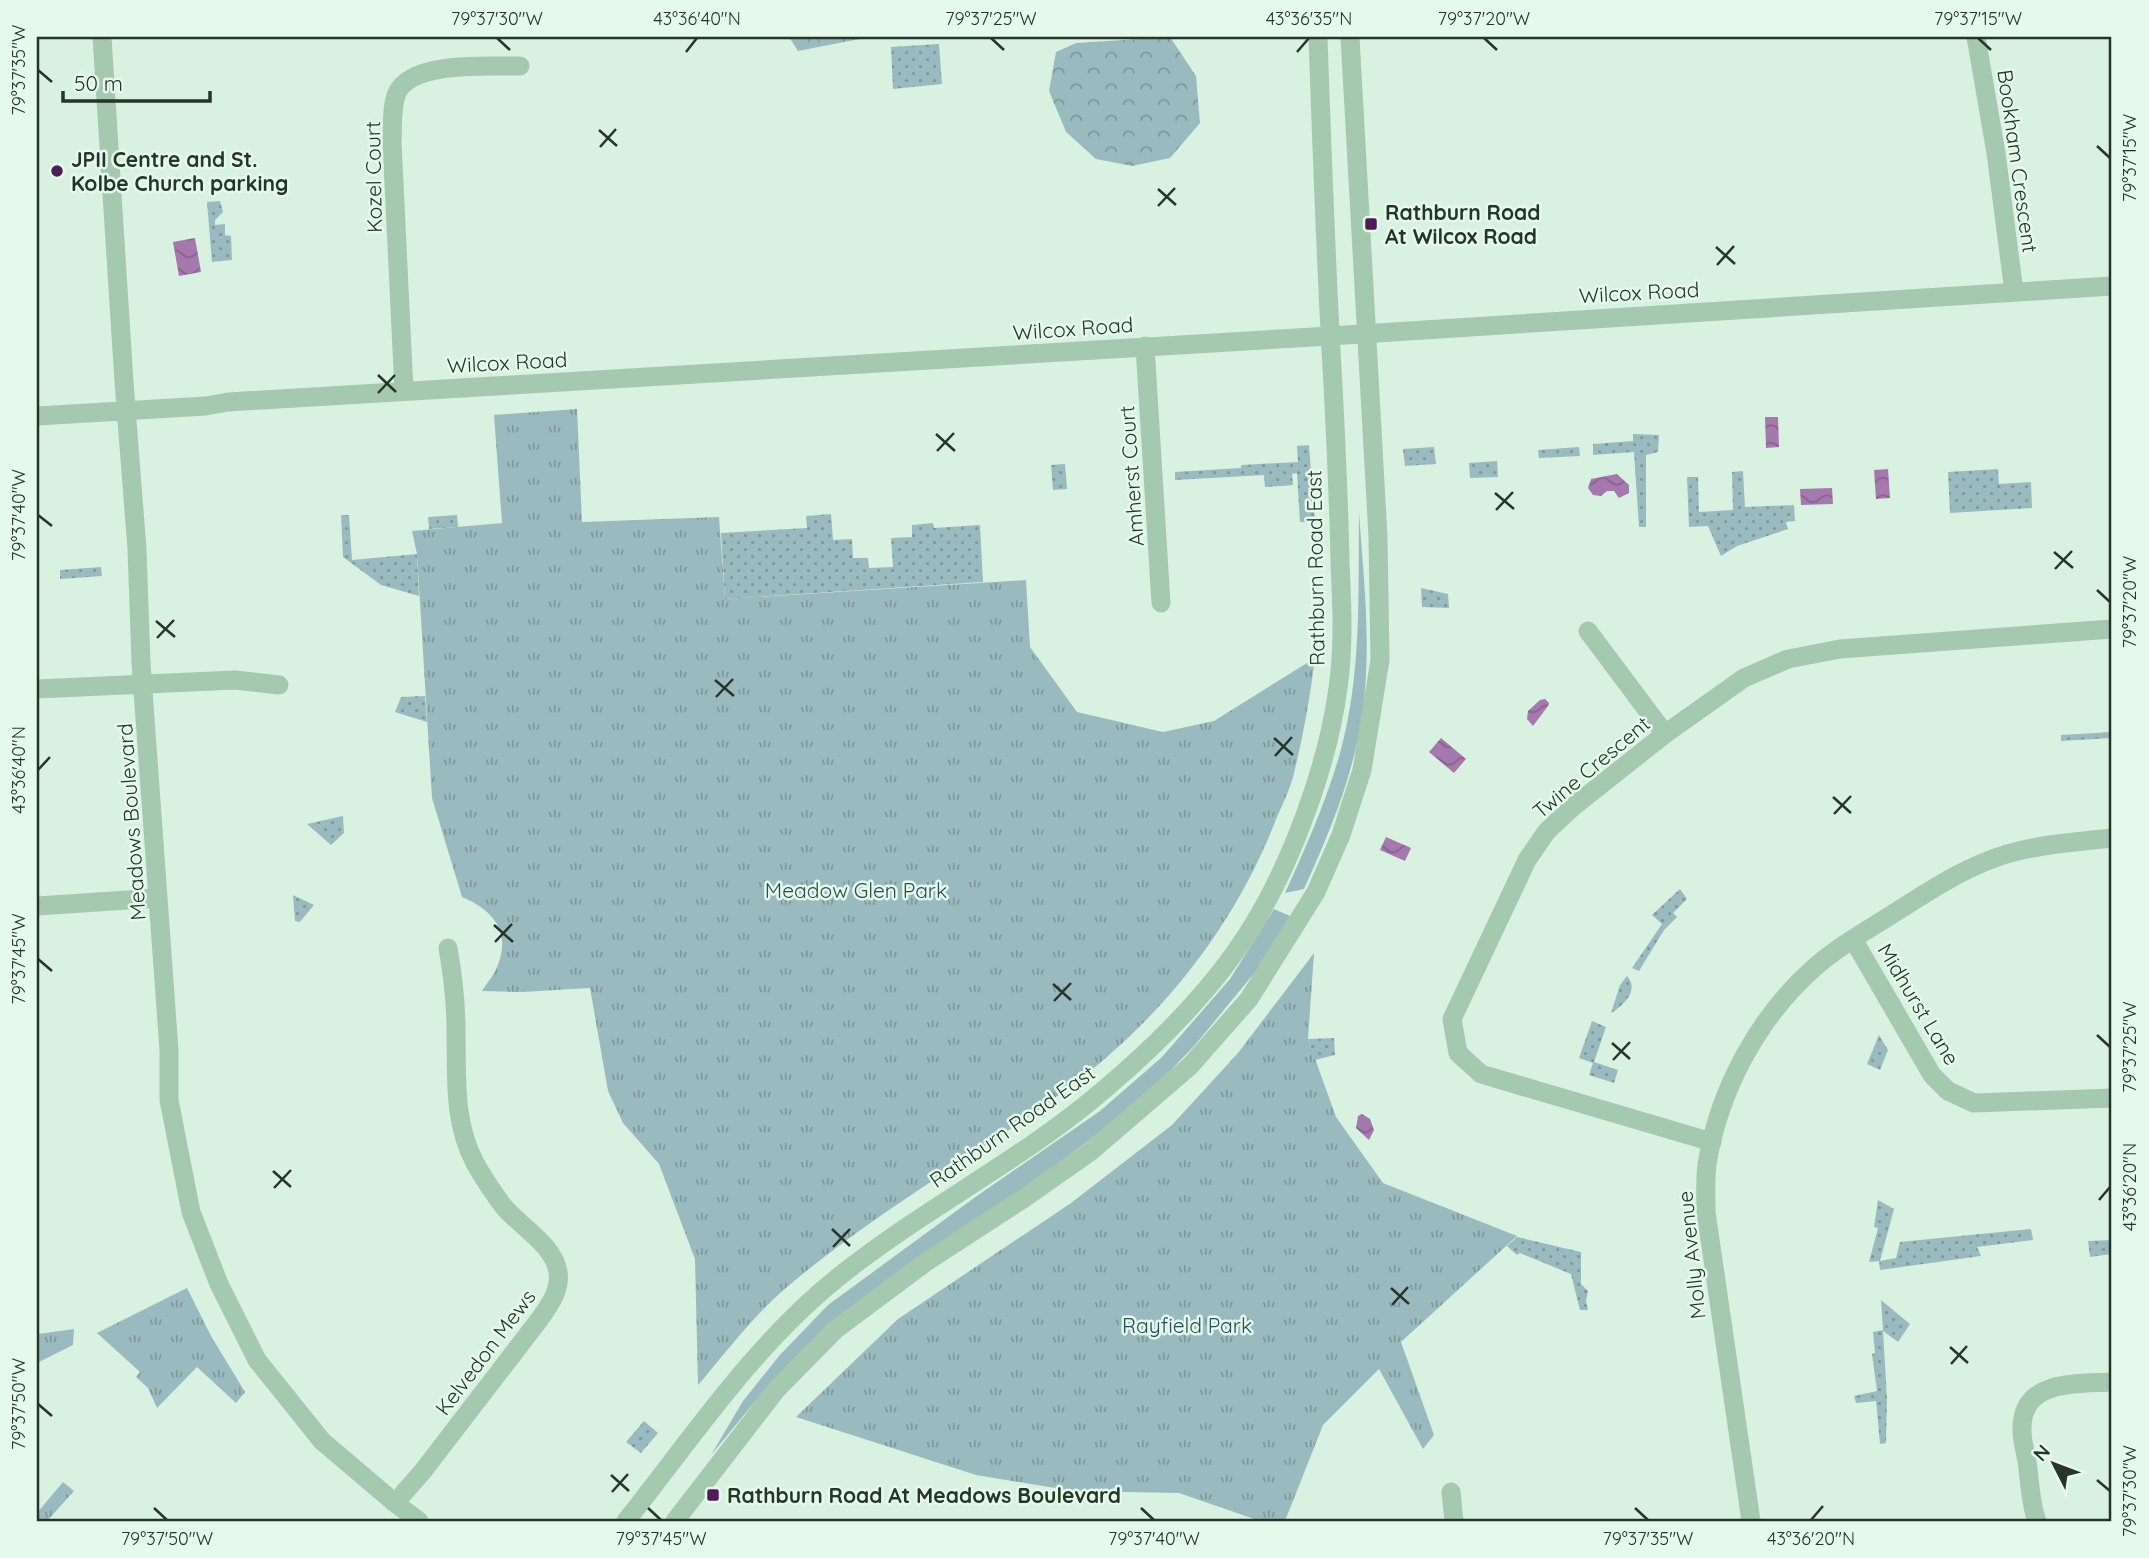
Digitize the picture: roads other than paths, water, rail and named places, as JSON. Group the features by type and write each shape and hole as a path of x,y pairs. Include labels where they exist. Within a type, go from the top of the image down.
{"street":[{"name":"Meadows Boulevard","path":"102,37 169,1050 169,1100 191,1212 213,1272 257,1360 323,1441 419,1521"},
{"name":"Rathburn Road East","path":"626,1521 751,1363 796,1315 836,1279 906,1228 1019,1154 1105,1090 1160,1038 1200,994 1250,930 1297,835 1326,754 1339,687 1342,620 1318,37"},
{"path":"675,1521 776,1389 835,1330 926,1262 1090,1152 1190,1066 1230,1024 1263,977 1315,892 1341,835 1362,770 1381,660 1378,537 1350,37"},
{"name":"Bookham Crescent","path":"1976,37 1997,162 2014,292"},
{"name":"Kozel Court","path":"404,391 392,142 397,93 416,75 433,70 520,66"},
{"name":"Wilcox Road","path":"37,416 2112,286"},
{"name":"Amherst Court","path":"1145,346 1161,603"},
{"name":"Twine Crescent","path":"1712,1142 1482,1074 1458,1053 1452,1019 1527,860 1547,831 1574,806 1665,734 1744,678 1788,659 1840,649 2112,629"},
{"path":"1588,631 1665,734"},
{"path":"37,690 235,680 279,685"},
{"name":"Molly Avenue","path":"1751,1521 1706,1212 1707,1166 1712,1142 1740,1062 1758,1032 1815,967 1853,939 1941,883 1980,863 2038,846 2112,838"},
{"path":"37,905 158,898"},
{"name":"Midhurst Lane","path":"1853,939 1932,1075 1948,1091 1974,1103 2112,1098"},
{"name":"Kelvedon Mews","path":"395,1503 423,1471 544,1313 554,1298 559,1275 550,1253 504,1206 477,1167 465,1143 458,1115 455,1004 448,948"},
{"path":"2037,1521 2022,1433 2023,1416 2029,1402 2042,1391 2060,1386 2112,1382"},
{"path":"1451,1492 1454,1521"}],"water":[{"path":"195,238 201,272 179,276 173,242"},
{"path":"1765,417 1778,417 1779,447 1766,448"},
{"path":"1888,469 1890,498 1876,499 1874,470"},
{"path":"1617,474 1629,485 1629,493 1619,498 1614,491 1607,491 1601,496 1593,495 1588,488 1591,479"},
{"path":"1832,488 1833,504 1801,505 1800,489"},
{"path":"1545,699 1549,703 1548,706 1533,726 1527,719 1528,711"},
{"path":"1441,738 1466,759 1454,773 1429,752"},
{"path":"1386,837 1411,848 1405,861 1380,850"},
{"path":"1362,1114 1370,1119 1374,1130 1369,1140 1356,1128 1358,1116"}],"place":[{"name":"JPII Centre and St. Kolbe Church parking","path":"57,171"},
{"name":"Rathburn Road At Wilcox Road","path":"1371,224"},
{"name":"Rathburn Road At Meadows Boulevard","path":"713,1495"}],"park label":[{"name":"Meadow Glen Park","path":"856,890"},
{"name":"Rayfield Park","path":"1187,1325"}]}
